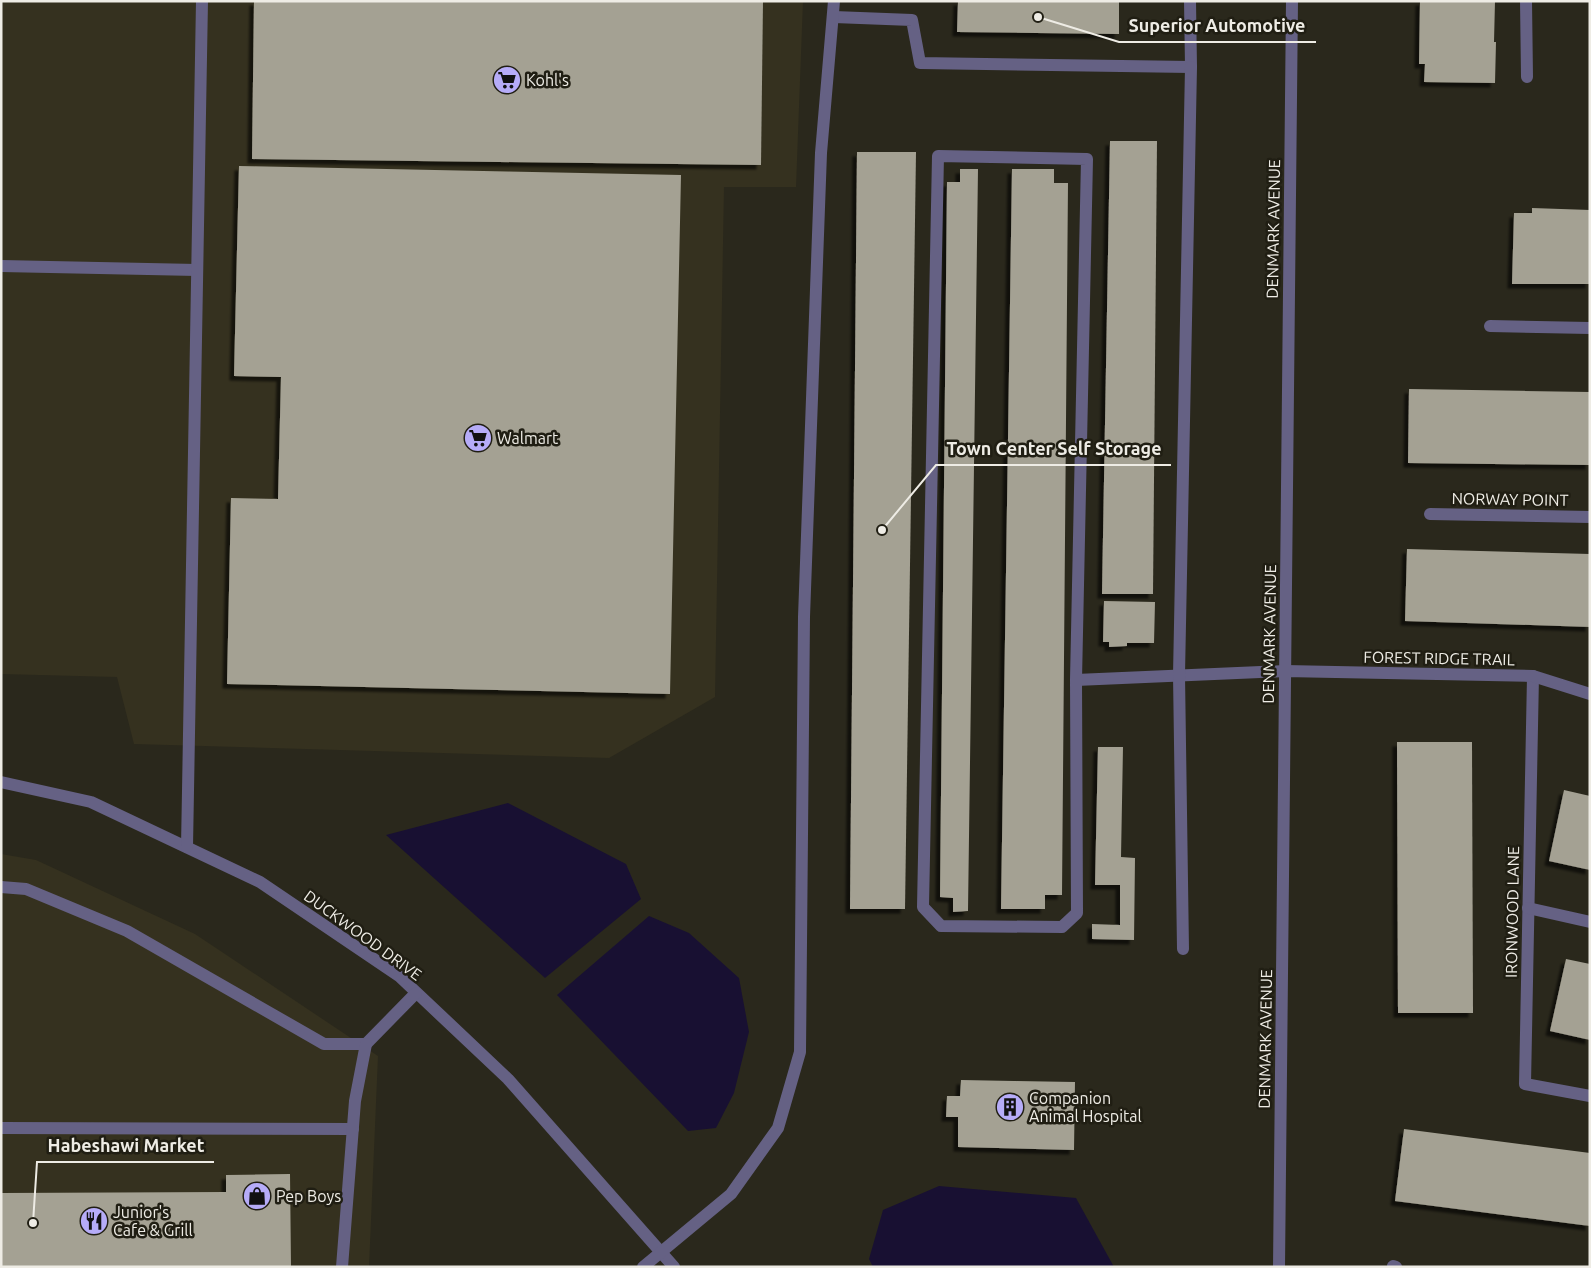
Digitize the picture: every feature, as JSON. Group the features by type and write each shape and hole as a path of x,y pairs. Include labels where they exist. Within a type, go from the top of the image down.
{"street":[{"path":"187,847 202,1"},
{"path":"643,1267 731,1194 778,1128 800,1052 804,617 822,153 834,1"},
{"path":"1183,949 1179,675 1190,1"},
{"name":"DENMARK AVENUE","path":"1279,1267 1292,1"},
{"path":"1526,1 1527,77"},
{"path":"834,17 912,20 920,63 1190,67"},
{"path":"938,156 1086,159 1076,680 1077,913 1062,927 941,926 923,907 938,156"},
{"path":"1,266 197,270"},
{"path":"1490,326 1590,328"},
{"name":"NORWAY POINT","path":"1430,514 1590,517"},
{"name":"FOREST RIDGE TRAIL","path":"1076,680 1285,671 1533,676 1590,694"},
{"name":"IRONWOOD LANE","path":"1533,676 1525,1084 1590,1096"},
{"name":"DUCKWOOD DRIVE","path":"1,782 91,802 260,882 398,976 508,1079 674,1267"},
{"path":"1,888 26,889 127,931 324,1044 366,1044"},
{"path":"1528,908 1590,922"},
{"path":"342,1267 355,1101 366,1044 416,993"},
{"path":"1,1128 353,1129"}],"shaded area":[{"path":"1,1 803,1 796,187 724,187 715,697 609,758 134,744 117,677 1,674"},
{"path":"508,803 626,864 641,899 545,978 386,835"},
{"path":"1,854 36,860 195,934 378,1056 369,1267 1,1267"},
{"path":"649,916 689,933 739,978 749,1032 734,1093 716,1128 688,1131 557,995"},
{"path":"939,1186 1076,1198 1114,1267 873,1267 869,1259 883,1210"}],"building":[{"name":"Kohl's","path":"254,1 763,1 761,165 252,159"},
{"path":"958,1 1119,1 1119,34 957,32"},
{"path":"1420,1 1495,1 1495,83 1424,82 1425,64 1419,64"},
{"path":"1110,141 1157,141 1153,594 1102,594"},
{"path":"857,152 916,152 905,909 850,909"},
{"name":"Walmart","path":"239,166 681,175 670,694 227,684 231,498 278,499 281,377 234,376"},
{"path":"960,169 978,169 968,911 953,912 953,898 940,897 947,182 960,182"},
{"path":"1012,169 1054,169 1054,183 1068,183 1062,895 1045,895 1045,909 1001,909"},
{"path":"1532,208 1590,210 1590,284 1512,284 1514,213 1532,213"},
{"path":"1409,389 1590,392 1590,465 1408,463"},
{"path":"1407,549 1590,554 1590,627 1405,621"},
{"path":"1104,601 1155,602 1154,643 1127,643 1127,646 1109,647 1109,642 1103,642"},
{"path":"1397,742 1472,742 1473,1013 1398,1013"},
{"path":"1098,747 1123,747 1121,857 1135,858 1134,940 1092,939 1092,924 1120,925 1120,885 1095,885"},
{"path":"1564,790 1590,796 1590,870 1549,861"},
{"path":"1566,959 1590,964 1590,1040 1550,1031"},
{"name":"Companion Animal Hospital","path":"961,1080 1075,1082 1074,1150 958,1147 958,1117 946,1117 947,1096 960,1096"},
{"path":"1404,1129 1590,1153 1590,1226 1395,1201"},
{"path":"290,1174 291,1267 1,1267 1,1193 226,1192 226,1175"}],"place":[{"name":"Superior Automotive","path":"1038,17"},
{"name":"Kohl's","path":"507,80"},
{"name":"Walmart","path":"478,438"},
{"name":"Town Center Self Storage","path":"882,530"},
{"name":"Companion Animal Hospital","path":"1010,1107"},
{"name":"Pep Boys","path":"257,1196"},
{"name":"Junior's Cafe & Grill","path":"94,1221"},
{"name":"Habeshawi Market","path":"33,1223"}]}
